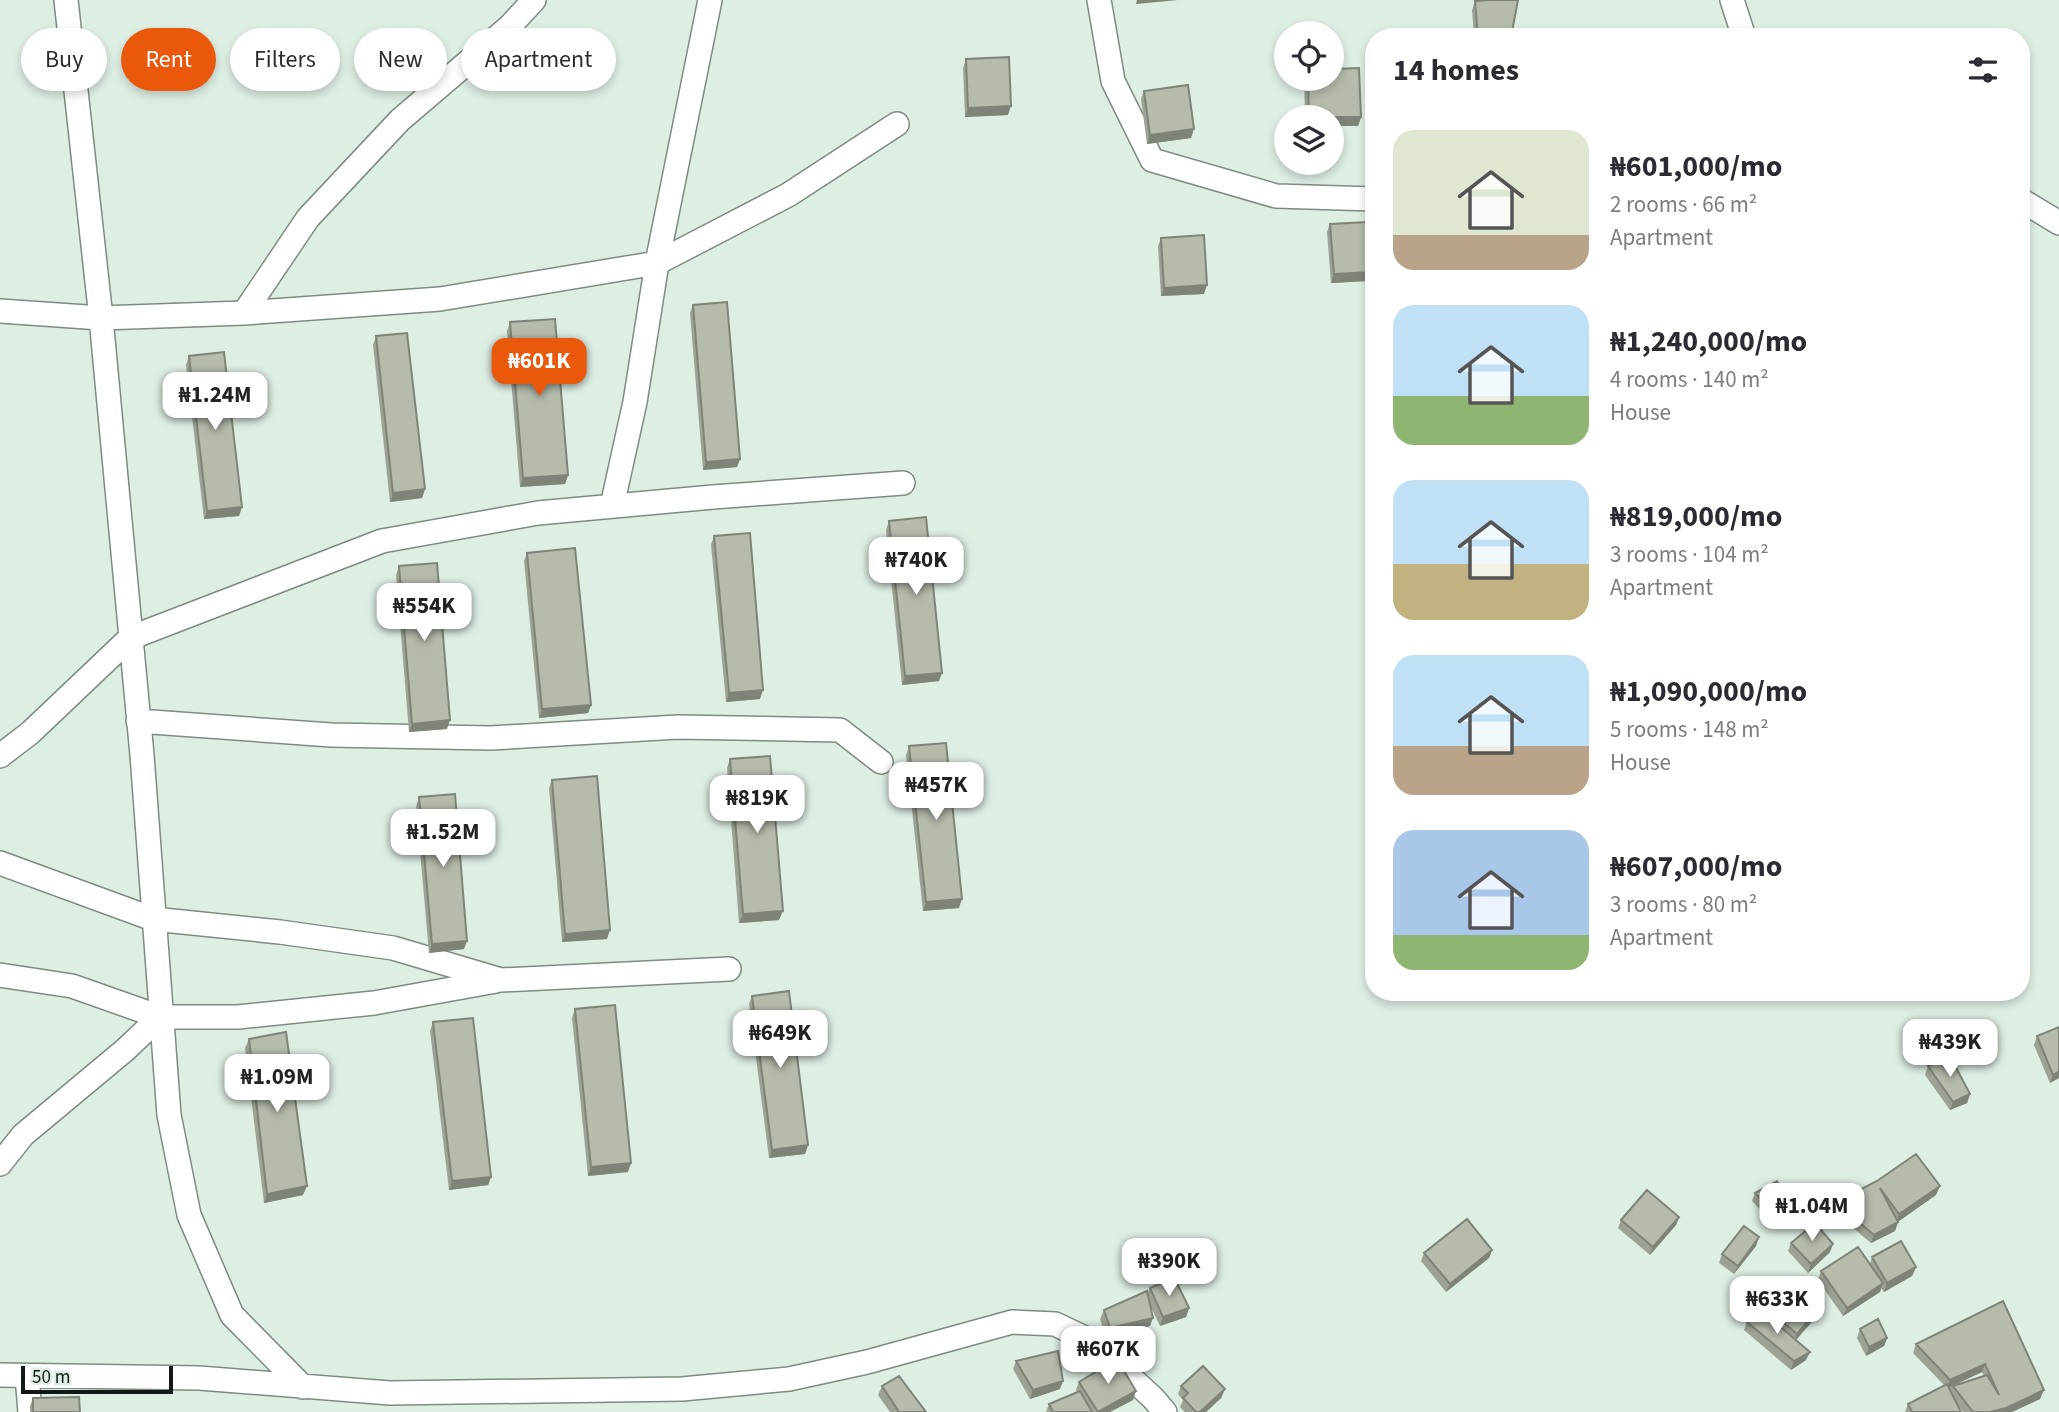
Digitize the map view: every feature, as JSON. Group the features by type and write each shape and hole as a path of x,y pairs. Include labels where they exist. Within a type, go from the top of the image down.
{"street":[{"path":"66,0 101,318 138,721 169,1115 189,1215 232,1315 303,1387"},
{"path":"244,313 308,218 400,120 509,27 534,0"},
{"path":"612,506 635,402 657,263 710,0"},
{"path":"1099,0 1113,81 1152,160 1276,196 1365,199"},
{"path":"1732,0 1741,28"},
{"path":"0,311 101,318 244,313 440,299 657,263 788,195 897,124"},
{"path":"2030,205 2059,223"},
{"path":"0,756 30,733 130,638 383,541 538,513 903,483"},
{"path":"138,721 331,734 491,738 678,727 840,730 881,762"},
{"path":"0,863 153,919 279,932 393,948 501,980"},
{"path":"0,975 72,986 160,1017 238,1017 374,1003 501,980 729,969"},
{"path":"0,1164 23,1135 125,1050 160,1017"},
{"path":"0,1375 200,1378 303,1387 391,1402 682,1389 789,1379 867,1362 1012,1322 1055,1324 1091,1341 1165,1412"},
{"path":"27,1376 30,1412"}],"building":[{"path":"1518,0 1513,28 1477,28 1475,1"},
{"path":"1009,57 1011,106 968,108 966,59"},
{"path":"1359,68 1361,117 1344,117 1344,105 1309,105 1308,91 1344,91 1344,69"},
{"path":"1188,85 1194,129 1150,135 1144,91"},
{"path":"1365,222 1365,272 1334,274 1330,224"},
{"path":"1204,235 1207,285 1164,288 1161,238"},
{"path":"727,302 740,459 706,462 693,305"},
{"path":"555,319 568,475 523,478 510,322"},
{"path":"407,333 425,489 393,493 376,336"},
{"path":"224,352 242,507 207,511 189,356"},
{"path":"926,517 942,673 905,676 889,521"},
{"path":"750,533 763,690 729,693 714,536"},
{"path":"575,548 591,705 542,709 527,553"},
{"path":"437,563 450,720 412,724 399,566"},
{"path":"946,743 962,899 926,902 909,746"},
{"path":"770,756 783,911 743,914 730,759"},
{"path":"597,776 610,930 565,934 552,780"},
{"path":"455,794 467,941 432,944 419,797"},
{"path":"789,991 808,1145 772,1150 752,996"},
{"path":"615,1005 631,1163 591,1167 575,1009"},
{"path":"473,1018 491,1177 452,1181 433,1022"},
{"path":"2059,1027 2059,1071 2053,1075 2037,1036"},
{"path":"286,1032 307,1186 267,1194 249,1039"},
{"path":"1951,1058 1970,1094 1953,1102 1928,1066"},
{"path":"1916,1154 1940,1186 1899,1214 1880,1188 1898,1222 1874,1235 1836,1202 1877,1181"},
{"path":"1777,1181 1795,1213 1782,1221 1755,1193"},
{"path":"1647,1190 1679,1217 1653,1247 1621,1220"},
{"path":"1467,1219 1492,1250 1450,1284 1424,1253"},
{"path":"1815,1223 1833,1244 1811,1264 1791,1243"},
{"path":"1744,1226 1759,1237 1738,1266 1722,1254"},
{"path":"1901,1241 1916,1267 1887,1283 1872,1257"},
{"path":"1858,1247 1883,1283 1847,1308 1821,1271"},
{"path":"1174,1277 1189,1308 1163,1317 1150,1288"},
{"path":"1784,1277 1820,1307 1797,1334 1754,1297"},
{"path":"1147,1291 1153,1318 1110,1328 1104,1310"},
{"path":"2003,1301 2044,1390 2006,1408 1973,1412 1953,1386 1987,1375 1999,1395 1985,1364 1950,1380 1916,1344"},
{"path":"1758,1308 1810,1352 1794,1361 1747,1322"},
{"path":"1878,1319 1887,1338 1869,1347 1860,1329"},
{"path":"1058,1351 1063,1381 1033,1390 1016,1361"},
{"path":"1117,1359 1136,1391 1098,1412 1079,1382"},
{"path":"1203,1366 1225,1389 1200,1412 1196,1412 1183,1398 1188,1393 1181,1386"},
{"path":"899,1376 926,1412 899,1412 882,1386"},
{"path":"1947,1384 1961,1412 1912,1412 1908,1404"},
{"path":"1080,1391 1092,1412 1053,1412 1049,1404"},
{"path":"79,1397 80,1412 33,1412 33,1398"}]}
